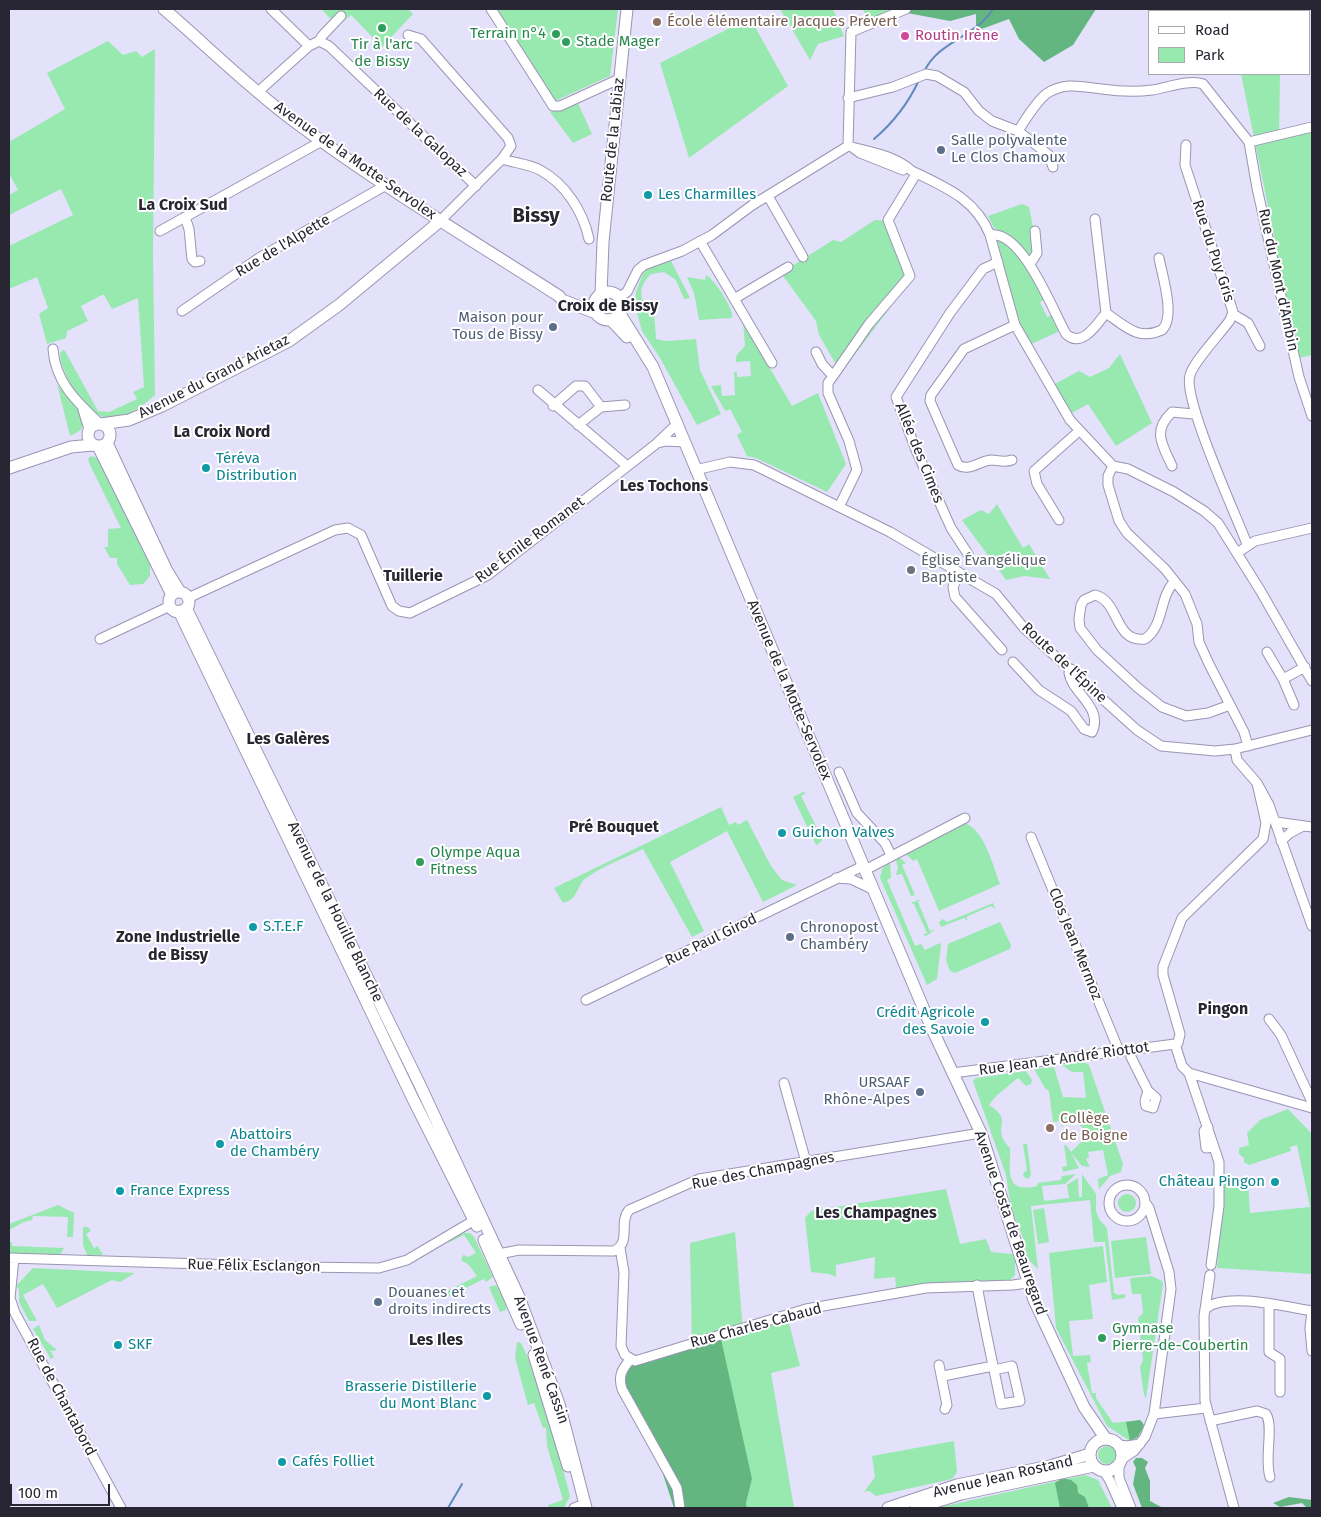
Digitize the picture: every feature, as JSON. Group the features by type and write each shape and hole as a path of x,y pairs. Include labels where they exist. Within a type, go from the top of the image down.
{"main road":[{"name":"Avenue de la Motte-Servolex","path":"164,9 259,91 322,141 440,222 559,296 562,300 596,313 602,319 617,306"},
{"name":"Route de la Labiaz","path":"596,313 603,272 603,242 628,9"},
{"name":"Avenue du Grand Arietaz","path":"94,427 129,420 162,406 289,341 339,306 440,222"},
{"name":"Route de la Labiaz","path":"603,272 617,306"},
{"name":"Avenue de la Motte-Servolex","path":"559,296 581,302 598,298 617,306 653,367 937,1038"},
{"name":"Avenue du Grand Arietaz","path":"102,442 129,420"},
{"path":"94,427 88,439 102,442"},
{"path":"71,447 94,427 108,428 102,442"},
{"path":"9,468 71,447 102,442"},
{"name":"Avenue de la Houille Blanche","path":"102,442 413,1099 477,1218"},
{"name":"Avenue Costa de Beauregard","path":"937,1038 981,1133 1027,1283 1084,1407 1106,1439"},
{"name":"Avenue René Cassin","path":"477,1218 519,1297 559,1404 581,1507"},
{"name":"Avenue Costa de Beauregard","path":"1084,1407 1092,1450"},
{"path":"1106,1439 1119,1445 1122,1453 1120,1463 1114,1470 1099,1469 1092,1450 1106,1439"},
{"name":"Avenue Jean Rostand","path":"888,1508 957,1485 1050,1466 1092,1450"},
{"name":"Avenue Jean Rostand","path":"916,1508 961,1494 1099,1469"}],"street":[{"path":"270,9 309,46"},
{"path":"491,9 553,106 560,106 619,79"},
{"path":"850,146 848,98 851,32 906,9"},
{"path":"259,91 309,46 319,41 341,16"},
{"path":"408,35 421,39 508,138 511,146 504,157 440,222"},
{"name":"Rue de la Galopaz","path":"319,41 328,46 476,186"},
{"path":"848,98 887,89 926,74 938,76 964,92 978,111 992,121 1018,131 1049,155 1053,167"},
{"path":"1018,131 1046,94 1068,86 1078,85 1100,90 1152,90 1167,85 1179,86 1196,82 1203,84 1250,142 1312,127"},
{"path":"160,231 322,141"},
{"name":"Rue du Mont d'Ambin","path":"1250,142 1257,188 1299,377 1312,416"},
{"name":"Rue du Puy Gris","path":"1186,145 1186,165 1232,314 1190,375 1189,386 1194,414 1247,544"},
{"path":"850,146 882,162 914,172 962,197 976,209 985,220 1015,325 1079,431 1113,466 1139,474 1204,511 1222,529 1305,667 1312,682"},
{"path":"617,306 629,295 638,270 644,265 712,235 768,196 850,146"},
{"path":"504,157 532,167 552,179 577,206 584,219 589,239"},
{"path":"839,507 857,470 849,441 828,393 828,383 870,324 910,276 888,220 914,172"},
{"name":"Rue de l'Alpette","path":"182,311 259,258 386,185"},
{"path":"768,196 803,257"},
{"path":"185,217 192,259 195,262 200,261"},
{"path":"990,235 999,234 1007,238 1030,264 1062,328 1070,338 1079,339 1089,334 1106,313 1095,219"},
{"path":"1030,264 1037,253 1035,231"},
{"path":"700,241 772,363"},
{"path":"1106,313 1140,334 1157,333 1166,326 1168,305 1159,258"},
{"name":"Allée des Cimes","path":"968,554 951,528 913,442 896,396 950,313 982,269 998,262"},
{"path":"734,299 788,267"},
{"path":"1232,314 1248,323 1260,346"},
{"path":"1012,460 1003,462 991,460 967,468 958,465 930,401 931,395 964,349 1015,325"},
{"path":"53,349 60,380 94,427"},
{"path":"816,352 822,364 833,376"},
{"path":"553,406 576,386 585,386 601,407"},
{"path":"538,390 553,406 626,465"},
{"path":"578,425 601,407 626,405"},
{"path":"1172,466 1160,440 1159,431 1172,412 1194,414"},
{"name":"Rue Émile Romanet","path":"179,602 335,530 348,528 361,535 392,606 399,611 410,613 488,575 626,465 656,444 678,423"},
{"path":"1059,520 1038,484 1034,471 1079,431"},
{"name":"Rue Émile Romanet","path":"656,444 666,441 685,442"},
{"name":"Route de l'Épine","path":"695,470 730,462 747,463 890,532 1003,601 1024,628 1072,669 1103,700 1156,744 1191,749 1235,750 1312,730"},
{"path":"1113,466 1108,476 1108,485 1119,521 1127,532 1165,569 1185,594 1198,624 1200,642 1244,732 1248,746"},
{"path":"1224,501 1233,506"},
{"path":"1237,553 1247,544 1312,528"},
{"path":"959,574 953,587 955,597 1002,650"},
{"path":"1174,582 1167,592 1154,631 1145,639 1133,639 1125,635 1105,600 1094,595 1084,600 1081,605 1080,628 1097,650 1162,707 1186,716 1208,713 1230,705"},
{"path":"100,639 179,602"},
{"path":"1267,652 1284,679 1294,705"},
{"path":"1012,662 1032,686 1072,711 1084,730 1092,732 1094,726 1092,710 1088,700 1071,680 1069,673 1072,669"},
{"path":"1284,679 1305,667"},
{"path":"1235,750 1241,765 1257,783 1276,822 1312,926"},
{"path":"839,772 857,813 885,843 892,855"},
{"path":"1211,1265 1220,1184 1219,1162 1214,1147 1206,1148 1204,1131 1208,1127 1189,1073 1182,1066 1175,1044 1178,1043 1180,1034 1163,975 1165,958 1182,918 1264,839 1266,823 1257,783"},
{"name":"Rue Paul Girod","path":"586,1000 746,924 836,878 892,855 965,818"},
{"path":"1276,822 1308,827"},
{"path":"1281,841 1290,833 1308,827"},
{"name":"Clos Jean Mermoz","path":"1031,837 1119,1052"},
{"path":"836,878 851,879 874,890"},
{"path":"1269,1019 1281,1035 1312,1102"},
{"name":"Rue Jean et André Riottot","path":"953,1073 1175,1044"},
{"path":"1130,1050 1131,1057 1148,1091"},
{"path":"1189,1073 1291,1100 1312,1108"},
{"path":"784,1082 806,1162"},
{"path":"1291,1100 1304,1085"},
{"name":"Rue des Champagnes","path":"620,1248 625,1234 626,1213 637,1206 699,1179 981,1133"},
{"path":"1131,1508 1119,1478 1120,1463 1141,1444 1149,1431 1154,1414 1171,1284 1156,1232 1145,1202 1140,1191 1130,1186 1118,1188 1111,1196 1110,1207 1115,1217 1126,1221 1137,1218 1143,1211 1145,1202"},
{"name":"Rue Félix Esclangon","path":"11,1258 379,1268 413,1257 477,1218"},
{"path":"1137,1218 1150,1224 1156,1232"},
{"path":"496,1255 520,1250 608,1252 620,1248 624,1272 622,1346 625,1355 630,1360 622,1368 620,1377 622,1388 677,1488 680,1508"},
{"name":"Rue de Chantabord","path":"11,1258 10,1298 15,1313 121,1508"},
{"path":"1210,1275 1204,1316 1206,1408 1234,1508"},
{"name":"Rue Charles Cabaud","path":"630,1360 635,1361 806,1309 926,1288 1027,1283"},
{"path":"943,1376 994,1368 977,1285"},
{"path":"1206,1308 1213,1303 1228,1302 1270,1304 1312,1311 1310,1328 1312,1351"},
{"path":"1270,1304 1269,1352 1280,1359 1280,1392"},
{"path":"939,1365 943,1376 947,1405 945,1409"},
{"path":"1154,1414 1206,1408"},
{"path":"1210,1421 1257,1411 1266,1414 1270,1426 1266,1465 1270,1477"},
{"path":"1119,1445 1141,1444"},
{"path":"1099,1469 1110,1481 1122,1508"}],"green space":[{"name":"Tir à l'arc de Bissy","path":"321,9 408,9 413,14 382,47 351,15 338,26"},
{"name":"Stade Mager","path":"497,9 618,9 610,76 555,101"},
{"path":"780,9 833,9 844,36 818,44 810,60"},
{"path":"863,9 886,9 889,13 868,21"},
{"path":"901,9 1096,9 1073,45 1044,62 1019,39 1009,19 976,31 976,14 950,21 907,13"},
{"path":"750,18 788,86 689,158 660,63"},
{"path":"108,41 123,55 136,51 142,57 155,49 153,254 155,395 136,410 114,418 105,417 86,405 70,384 61,362 60,353 63,350 65,351 98,411 109,412 137,399 133,392 144,387 138,298 112,309 104,295 102,295 81,306 88,321 67,331 66,338 47,344 39,314 48,308 37,277 9,289 9,246 73,215 61,189 9,215 9,195 18,190 9,173 9,142 65,109 47,73"},
{"path":"1241,75 1280,75 1279,138 1312,130 1312,355 1299,358"},
{"path":"577,101 592,134 573,143 550,112"},
{"path":"1022,204 1029,207 1033,226 1034,246 1030,257 1010,236 994,228 988,216"},
{"path":"875,220 890,221 913,277 841,373 819,335 816,321 781,273 833,240 841,242"},
{"path":"997,239 1003,240 1027,266 1045,299 1040,302 1047,317 1052,315 1060,331 1029,345 1020,328"},
{"path":"671,261 690,298 684,299 676,280 664,272 651,274 643,284 641,296 654,312 656,339 666,341 696,339 700,370 721,414 697,425 660,358 642,331 635,305 636,292 643,273 650,267"},
{"path":"706,275 714,282 723,295 730,308 732,318 699,320 694,293 687,277 705,280"},
{"path":"743,322 792,406 818,393 846,464 827,492 756,458 747,456 737,435 742,432 730,409 726,411 724,409 711,386 721,385 722,396 735,395 734,372 737,372 737,377 751,376 750,361 736,362 738,354 745,345"},
{"path":"1120,354 1152,423 1116,446 1088,404 1070,414 1055,384 1079,371 1090,377 1109,368"},
{"path":"57,384 82,417 81,430 70,436"},
{"path":"91,456 98,458 150,562 150,576 143,584 130,585 117,564 117,558 110,558 104,547 108,547 108,529 121,528 89,463 88,459"},
{"path":"997,504 1023,548 1029,544 1050,579 1024,576 1006,580 962,520 981,510 989,514"},
{"path":"803,792 806,793 801,796 818,830 823,828 823,838 816,845 793,797"},
{"path":"721,807 729,825 736,822 738,825 747,820 771,866 782,880 797,885 763,902 727,831 670,862 704,931 692,937 643,849 606,866 586,878 580,884 575,896 568,901 563,903 554,888"},
{"path":"965,823 978,833 983,841 1000,884 939,911 917,859 913,861 906,854"},
{"path":"899,857 906,863 902,865 915,895 911,896 902,874 896,875 898,868 896,860"},
{"path":"890,862 891,878 887,880 915,946 921,944 925,950 940,943 941,945 937,979 927,985 880,878 882,869"},
{"path":"921,899 918,902 930,931 935,930 926,936 923,935 927,933 914,904 911,903"},
{"path":"993,903 995,909 991,906 966,917 968,921 964,918 941,927 939,922 943,919 947,922"},
{"path":"1000,922 1011,945 1010,949 955,973 950,971 946,960 948,944"},
{"path":"1084,1062 1089,1065 1123,1164 1121,1172 1110,1176 1099,1189 1098,1179 1108,1175 1103,1150 1088,1152 1089,1157 1086,1159 1090,1167 1082,1166 1071,1153 1079,1168 1063,1172 1062,1167 1067,1166 1064,1145 1071,1152 1085,1138 1083,1128 1070,1117 1062,1127 1061,1121 1053,1122 1049,1091 1045,1088 1034,1069 1054,1067 1063,1097 1086,1098 1083,1072 1072,1072 1062,1065"},
{"path":"1026,1071 1032,1080 1031,1084 1026,1086 1018,1078 996,1096 989,1105 1001,1116 1002,1134 1004,1141 1010,1148 1011,1178 1019,1187 1026,1188 1037,1186 1038,1183 1061,1180 1062,1176 1076,1174 1065,1184 1042,1186 1044,1201 1069,1198 1067,1185 1078,1178 1079,1197 1082,1197 1082,1174 1096,1194 1096,1211 1099,1219 1107,1228 1114,1293 1118,1295 1125,1294 1125,1298 1112,1300 1105,1242 1094,1242 1090,1200 1031,1206 1038,1269 1028,1259 1022,1235 1011,1208 1006,1175 973,1081 976,1078"},
{"path":"1288,1109 1312,1134 1312,1274 1217,1268 1224,1181 1248,1182 1250,1213 1310,1207 1297,1145 1290,1147 1291,1151 1249,1165 1244,1162 1244,1158 1239,1154 1239,1148 1249,1145 1247,1133 1260,1120"},
{"path":"1023,1144 1027,1144 1031,1175 1028,1179 1023,1176 1024,1172 1027,1171"},
{"path":"946,1189 960,1244 986,1239 991,1252 1012,1254 1015,1261 1015,1275 1008,1282 967,1281 899,1289 896,1288 895,1277 874,1279 875,1257 836,1265 836,1277 829,1274 811,1272 805,1218 811,1211"},
{"path":"1123,1194 1131,1194 1136,1199 1134,1210 1123,1212 1118,1207 1118,1199"},
{"path":"58,1205 74,1213 73,1237 67,1237 68,1217 33,1216 32,1220 9,1230 9,1224"},
{"path":"1044,1208 1049,1242 1038,1244 1033,1210"},
{"path":"83,1227 88,1227 91,1231 86,1234 94,1248 98,1246 101,1252 103,1252 102,1255 87,1255 83,1245"},
{"path":"735,1232 743,1332 788,1319 800,1366 771,1373 794,1508 747,1508 746,1503 752,1479 692,1348 690,1243"},
{"path":"464,1233 470,1233 474,1237 493,1277 486,1282 484,1279 447,1297 445,1292 477,1276 469,1265 461,1260 463,1255 468,1257 476,1253 464,1235 448,1243"},
{"path":"1146,1237 1151,1274 1115,1278 1111,1241"},
{"path":"9,1242 12,1242 12,1246 64,1248 60,1255 9,1254"},
{"path":"1103,1246 1107,1282 1089,1285 1093,1319 1069,1321 1073,1356 1090,1355 1091,1362 1087,1363 1092,1393 1096,1393 1096,1398 1113,1423 1140,1420 1143,1422 1143,1431 1130,1441 1107,1426 1056,1328 1049,1253"},
{"path":"33,1268 135,1273 120,1282 112,1280 57,1308 43,1284 23,1295 37,1321 29,1321 19,1302 19,1289 16,1286"},
{"path":"1152,1276 1162,1281 1163,1284 1146,1398 1140,1367 1143,1360 1138,1318 1143,1313 1141,1294 1132,1294 1130,1278"},
{"path":"495,1285 501,1292 506,1304 506,1310 500,1312 489,1287"},
{"path":"39,1325 45,1340 57,1350 50,1350 54,1357 51,1359 33,1329"},
{"path":"721,1339 752,1479 746,1503 747,1508 674,1508 660,1465 625,1386 625,1372 635,1364"},
{"path":"517,1342 521,1343 527,1356 551,1424 570,1496 564,1508 548,1508 548,1505 563,1500 547,1446 546,1428 543,1428 534,1403 528,1405 515,1358"},
{"path":"1140,1420 1144,1425 1138,1437 1130,1441 1126,1422"},
{"path":"954,1441 957,1472 952,1479 876,1496 869,1491 864,1492 875,1477 872,1456"},
{"path":"1107,1446 1114,1448 1116,1455 1114,1462 1107,1464 1100,1462 1098,1455 1100,1448"},
{"path":"1136,1458 1142,1458 1148,1462 1145,1468 1150,1481 1150,1501 1163,1508 1142,1508 1133,1484 1136,1468 1133,1462"},
{"path":"1085,1475 1098,1480 1112,1508 936,1508"},
{"path":"1062,1478 1071,1480 1077,1485 1078,1493 1085,1497 1089,1508 1060,1508 1055,1483"},
{"path":"1289,1497 1312,1500 1312,1508 1306,1507 1302,1503 1280,1507 1273,1503"}],"waterway":[{"path":"924,72 938,53 977,26 993,9"},
{"path":"874,139 900,112 919,80"},
{"path":"448,1508 462,1484"}],"place":[{"name":"École élémentaire Jacques Prévert","path":"657,22"},
{"name":"Tir à l'arc de Bissy","path":"382,28"},
{"name":"Terrain n°4","path":"556,34"},
{"name":"Routin Irène","path":"905,36"},
{"name":"Stade Mager","path":"566,42"},
{"name":"Salle polyvalente Le Clos Chamoux","path":"941,150"},
{"name":"Les Charmilles","path":"648,195"},
{"name":"Maison pour Tous de Bissy","path":"553,327"},
{"name":"Téréva Distribution","path":"206,468"},
{"name":"Église Évangélique Baptiste","path":"911,570"},
{"name":"Guichon Valves","path":"782,833"},
{"name":"Olympe Aqua Fitness","path":"420,862"},
{"name":"S.T.E.F","path":"253,927"},
{"name":"Chronopost Chambéry","path":"790,937"},
{"name":"Crédit Agricole des Savoie","path":"985,1022"},
{"name":"URSAAF Rhône-Alpes","path":"920,1092"},
{"name":"Collège de Boigne","path":"1050,1128"},
{"name":"Abattoirs de Chambéry","path":"220,1144"},
{"name":"Château Pingon","path":"1275,1182"},
{"name":"France Express","path":"120,1191"},
{"name":"Douanes et droits indirects","path":"378,1302"},
{"name":"Gymnase Pierre-de-Coubertin","path":"1102,1338"},
{"name":"SKF","path":"118,1345"},
{"name":"Brasserie Distillerie du Mont Blanc","path":"487,1396"},
{"name":"Cafés Folliet","path":"282,1462"}],"district":[{"name":"La Croix Sud","path":"183,206"},
{"name":"Bissy","path":"536,216"},
{"name":"Croix de Bissy","path":"608,307"},
{"name":"La Croix Nord","path":"222,433"},
{"name":"Les Tochons","path":"664,487"},
{"name":"Tuillerie","path":"413,577"},
{"name":"Les Galères","path":"288,740"},
{"name":"Pré Bouquet","path":"614,828"},
{"name":"Zone Industrielle de Bissy","path":"178,947"},
{"name":"Pingon","path":"1223,1010"},
{"name":"Les Champagnes","path":"876,1214"},
{"name":"Les Iles","path":"436,1341"}]}
